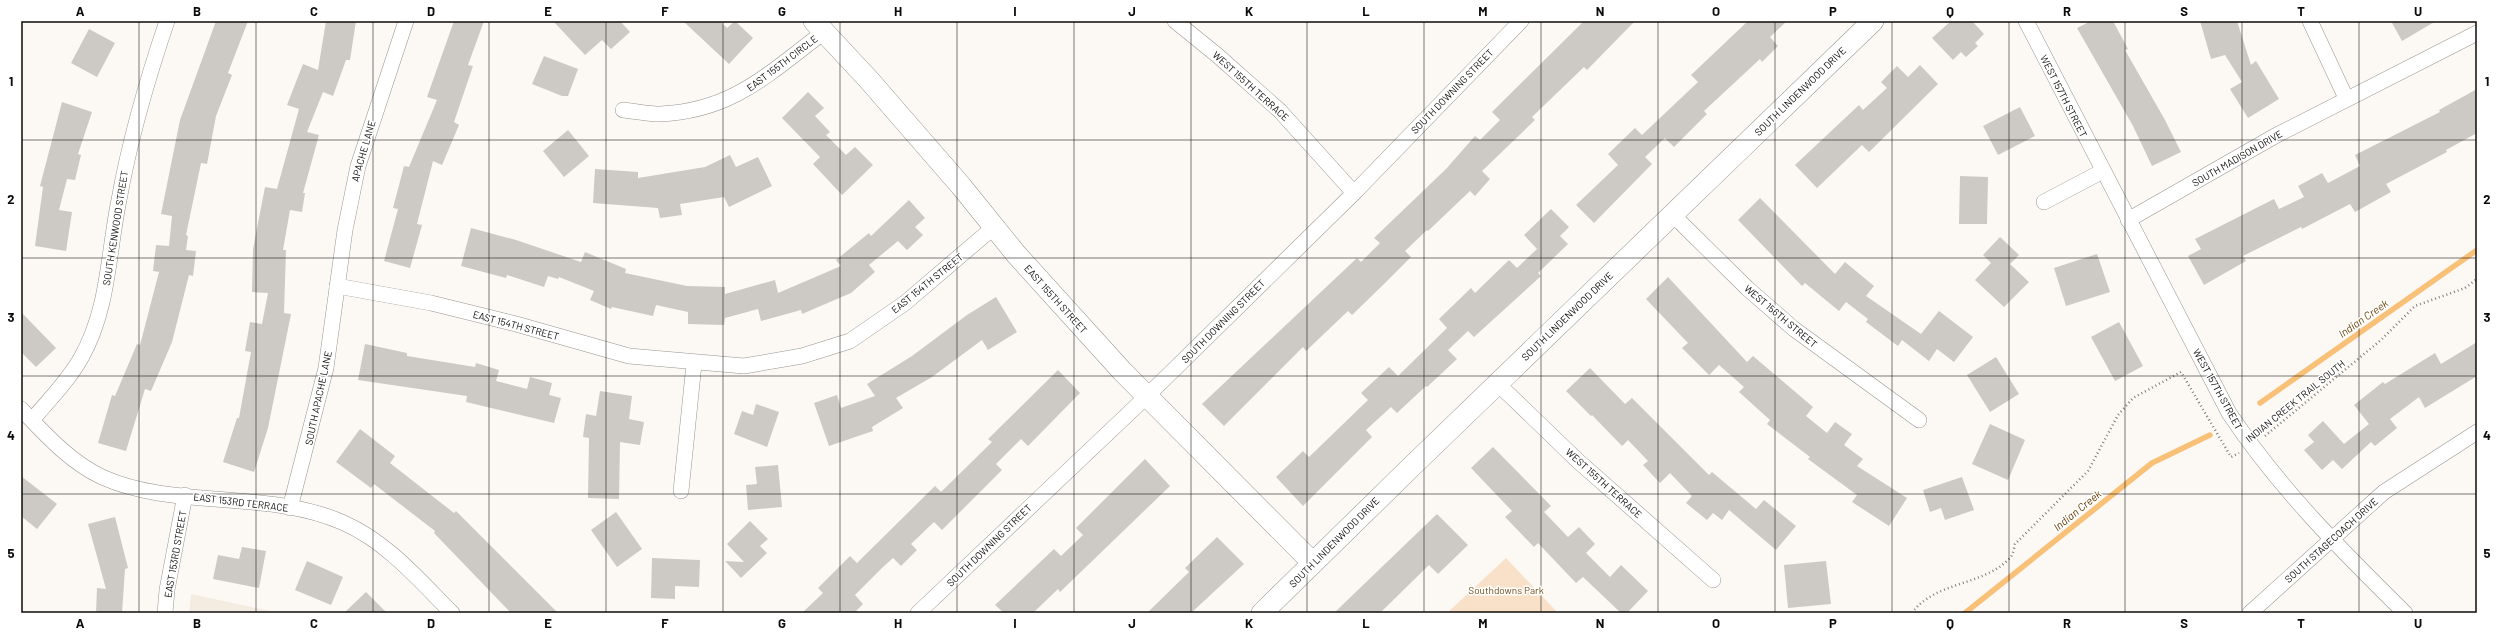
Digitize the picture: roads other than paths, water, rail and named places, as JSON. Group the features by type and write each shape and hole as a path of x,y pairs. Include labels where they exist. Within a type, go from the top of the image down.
{"street":[{"name":"SOUTH KENWOOD STREET","path":"32,420 67,379 81,358 95,328 106,290 116,215 130,140 143,91 167,21"},
{"name":"APACHE LANE","path":"337,286 345,230 358,166 406,21"},
{"name":"WEST 155TH TERRACE","path":"1174,21 1217,55 1280,111 1354,193"},
{"name":"SOUTH DOWNING STREET","path":"918,613 1146,397 1354,193 1521,21"},
{"name":"SOUTH LINDENWOOD DRIVE","path":"1262,613 1497,383 1873,21"},
{"name":"WEST 157TH STREET","path":"2026,21 2216,388 2252,447 2298,505 2406,613"},
{"path":"2310,21 2346,98"},
{"name":"EAST 155TH CIRCLE","path":"623,110 659,114 712,106 750,88 819,26"},
{"name":"EAST 155TH STREET","path":"819,26 874,86 1016,254 1146,397 1312,563"},
{"name":"SOUTH MADISON DRIVE","path":"2128,220 2346,98 2477,33"},
{"path":"2044,202 2103,170"},
{"name":"WEST 156TH STREET","path":"1672,214 1748,288 1794,329 1919,420"},
{"name":"EAST 154TH STREET","path":"337,286 431,303 516,324 629,356 694,364 744,366 776,362 802,356 850,340 905,303 994,227"},
{"name":"SOUTH APACHE LANE","path":"290,508 322,389 337,286"},
{"path":"681,491 694,364"},
{"name":"WEST 155TH TERRACE","path":"1497,383 1578,461 1713,580"},
{"name":"EAST 153RD TERRACE","path":"21,409 64,451 102,477 133,488 290,508 321,514 359,531 396,557 452,613"},
{"name":"SOUTH STAGECOACH DRIVE","path":"2250,613 2384,492 2477,432"},
{"name":"EAST 153RD STREET","path":"165,613 167,590 185,495"}],"waterway":[{"name":"Indian Creek","path":"2260,403 2477,250"},
{"name":"Indian Creek","path":"1965,613 2152,463 2210,435"}],"park label":[{"name":"Southdowns Park","path":"1506,590"}]}
